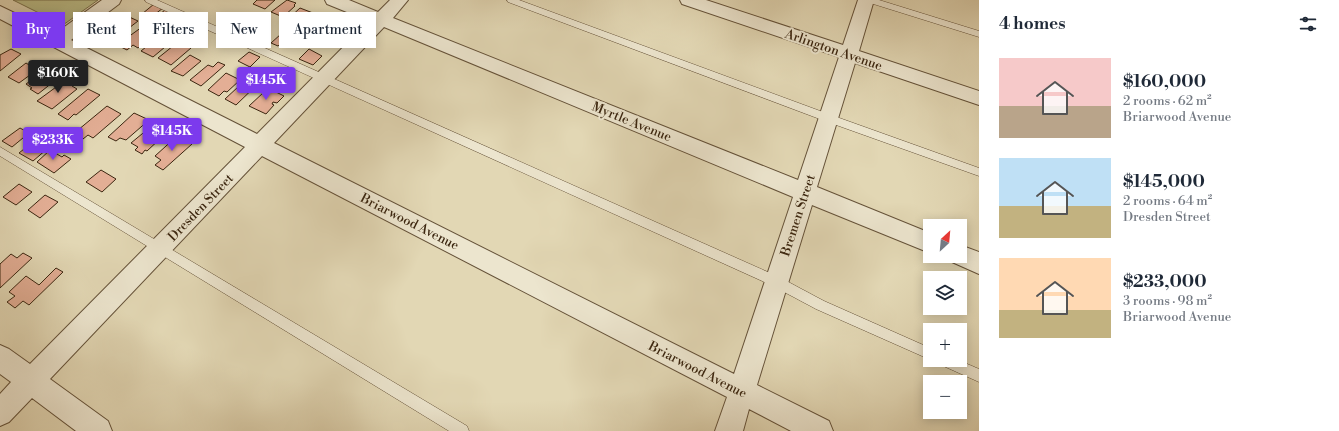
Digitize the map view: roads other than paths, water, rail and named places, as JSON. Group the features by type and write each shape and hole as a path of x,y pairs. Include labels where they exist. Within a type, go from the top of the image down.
{"street":[{"path":"65,35 113,0"},
{"name":"Dresden Street","path":"0,414 400,0"},
{"name":"Arlington Avenue","path":"688,0 979,98"},
{"name":"Bremen Street","path":"729,431 866,0"},
{"name":"Myrtle Avenue","path":"338,1 381,20 923,240"},
{"name":"Briarwood Avenue","path":"0,12 12,18"},
{"name":"Briarwood Avenue","path":"65,47 261,145 819,431"},
{"path":"967,258 979,262"},
{"path":"0,358 98,431"}],"lane":[{"path":"149,0 776,281 820,306 923,351"},
{"path":"511,0 828,118 979,172"},
{"path":"870,0 979,34"},
{"path":"0,151 462,431"},
{"path":"959,367 979,376"}]}
